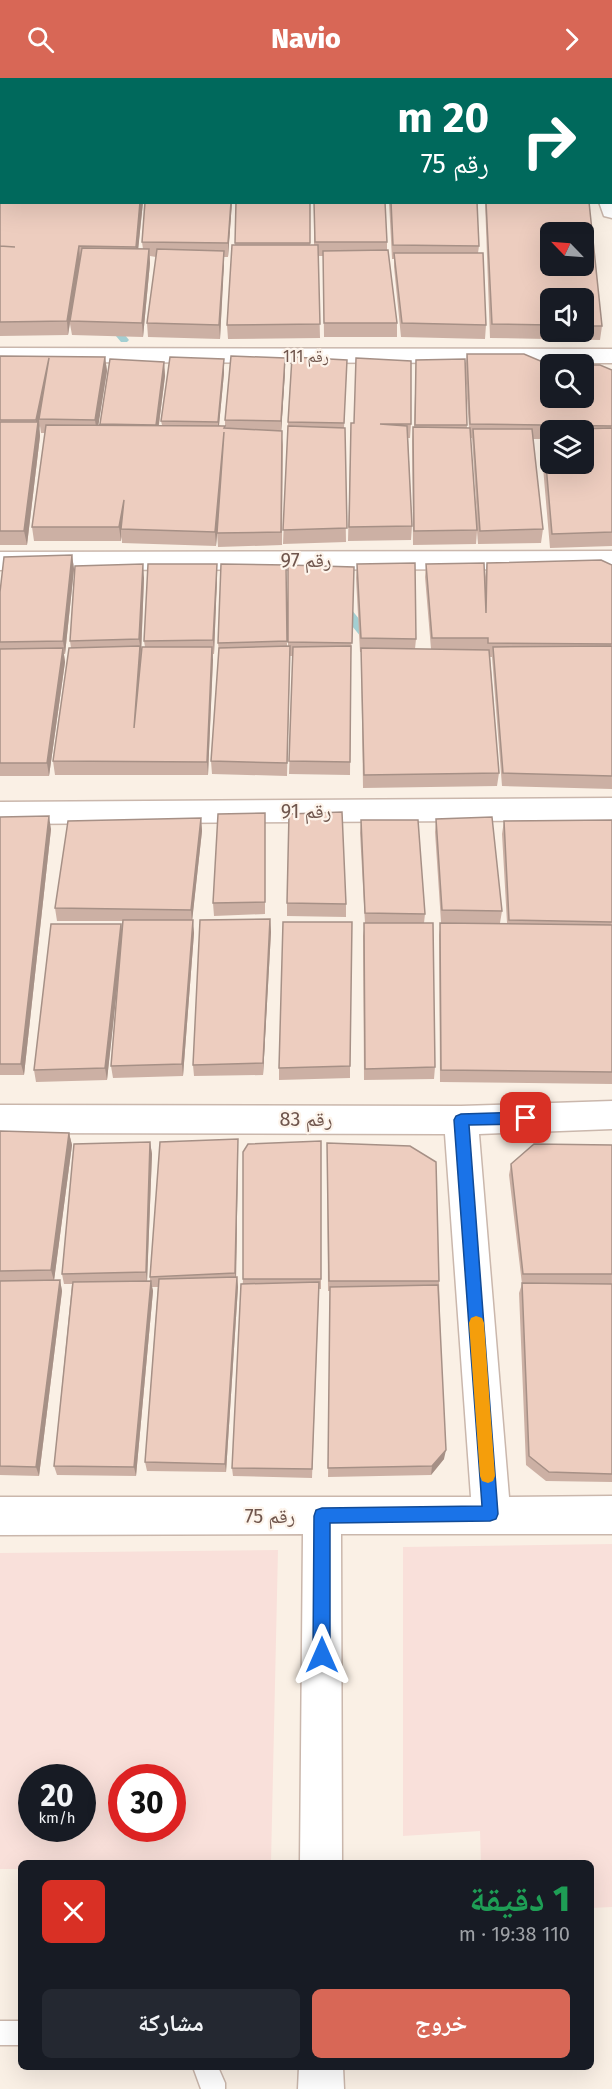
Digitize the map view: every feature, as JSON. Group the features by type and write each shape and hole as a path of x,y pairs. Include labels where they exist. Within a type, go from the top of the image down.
{"street":[{"name":"رقم 111","path":"0,355 612,356"},
{"name":"رقم 97","path":"0,561 612,560"},
{"name":"رقم 91","path":"0,813 612,808"},
{"name":"رقم 83","path":"0,1119 461,1120 612,1115"},
{"path":"461,1120 490,1514"},
{"name":"رقم 75","path":"0,1516 612,1515"},
{"path":"321,1860 322,1516"},
{"path":"321,2070 321,2089"}],"lane":[{"path":"0,2033 18,2033"},
{"path":"206,2070 213,2083 213,2089"}],"shaded area":[{"path":"612,1544 612,1907 594,1908 594,1860 481,1860 480,1831 403,1836 403,1547"},
{"path":"278,1550 271,1860 18,1860 18,1869 0,1869 0,1553"}],"building":[{"path":"0,204 140,204 136,247 79,246 67,321 0,322"},
{"path":"145,204 231,204 228,243 142,242"},
{"path":"236,204 310,204 310,243 235,243"},
{"path":"314,204 385,204 387,242 315,242"},
{"path":"391,204 477,204 479,246 393,245"},
{"path":"486,204 589,204 591,222 540,222 540,276 594,276 594,250 602,326 594,326 594,288 540,288 540,325 492,324"},
{"path":"232,245 318,245 320,324 227,325"},
{"path":"82,248 149,249 142,323 70,321"},
{"path":"157,249 224,251 219,325 147,323"},
{"path":"388,250 397,323 324,323 323,251"},
{"path":"394,253 483,253 486,325 402,323"},
{"path":"467,354 524,354 540,361 540,408 594,408 594,365 612,370 612,426 594,426 594,420 540,420 540,425 470,424"},
{"path":"0,356 105,357 95,420 39,419 49,358 36,420 0,420"},
{"path":"231,356 285,358 281,421 225,420"},
{"path":"170,357 224,359 218,422 161,421"},
{"path":"292,357 347,360 344,423 288,422"},
{"path":"356,358 411,361 411,424 380,424 407,426 412,526 349,527 351,423 354,423"},
{"path":"110,359 164,362 156,425 100,424"},
{"path":"465,359 467,425 415,425 416,360"},
{"path":"0,422 38,422 24,531 0,531"},
{"path":"46,425 225,426 224,428 282,431 281,532 217,533 224,432 215,532 121,529 124,500 119,527 32,527"},
{"path":"288,426 345,428 347,528 283,530"},
{"path":"413,427 470,428 477,530 414,531"},
{"path":"612,428 612,532 552,534 547,474 594,474 594,429"},
{"path":"473,429 532,429 543,529 480,531"},
{"path":"72,555 63,641 0,642 0,592 4,557"},
{"path":"601,560 612,565 612,644 488,643 488,638 432,638 426,564 484,563 486,613 487,563"},
{"path":"415,563 416,639 361,638 357,564"},
{"path":"143,564 139,639 70,641 75,566"},
{"path":"148,564 217,564 213,640 144,641"},
{"path":"221,564 286,565 287,641 218,643"},
{"path":"288,565 354,567 352,643 288,642"},
{"path":"140,646 134,728 142,647 212,647 207,762 53,761 69,648"},
{"path":"290,646 287,763 211,761 219,648"},
{"path":"351,646 350,762 289,761 293,647"},
{"path":"612,646 612,776 503,773 493,647"},
{"path":"63,648 47,763 0,763 0,649"},
{"path":"361,648 489,650 499,773 364,775"},
{"path":"342,812 346,904 287,903 289,814"},
{"path":"265,813 265,902 213,903 218,814"},
{"path":"49,816 21,1064 0,1064 0,817"},
{"path":"492,817 502,911 442,910 436,819"},
{"path":"201,818 191,910 55,908 68,821"},
{"path":"361,820 418,820 425,914 365,913"},
{"path":"612,820 612,922 509,920 504,821"},
{"path":"270,919 263,1063 193,1065 200,920"},
{"path":"123,920 193,920 182,1064 111,1066"},
{"path":"283,922 352,922 350,1066 279,1068"},
{"path":"364,923 433,923 435,1067 365,1069"},
{"path":"440,923 612,925 612,1072 441,1070"},
{"path":"51,924 121,924 105,1068 34,1070"},
{"path":"0,1131 69,1133 51,1270 0,1271"},
{"path":"238,1139 235,1273 150,1277 160,1142"},
{"path":"321,1141 321,1279 243,1279 243,1152 248,1144"},
{"path":"150,1142 146,1272 62,1274 74,1144"},
{"path":"327,1143 410,1146 436,1162 439,1281 329,1281"},
{"path":"534,1144 612,1145 612,1274 523,1274 511,1164"},
{"path":"237,1277 225,1464 145,1462 159,1279"},
{"path":"60,1280 36,1467 0,1466 0,1281"},
{"path":"151,1281 134,1467 54,1466 73,1282"},
{"path":"319,1282 312,1469 232,1468 241,1284"},
{"path":"522,1283 612,1284 612,1474 549,1472 529,1456"},
{"path":"438,1285 446,1450 432,1466 328,1468 330,1287"}],"waterway":[{"path":"110,323 124,340"},
{"path":"342,606 370,640"}],"slow traffic":[{"path":"476,1323 488,1476"}],"route":[{"path":"322,1655 322,1516 490,1514 461,1120 526,1118"}]}
